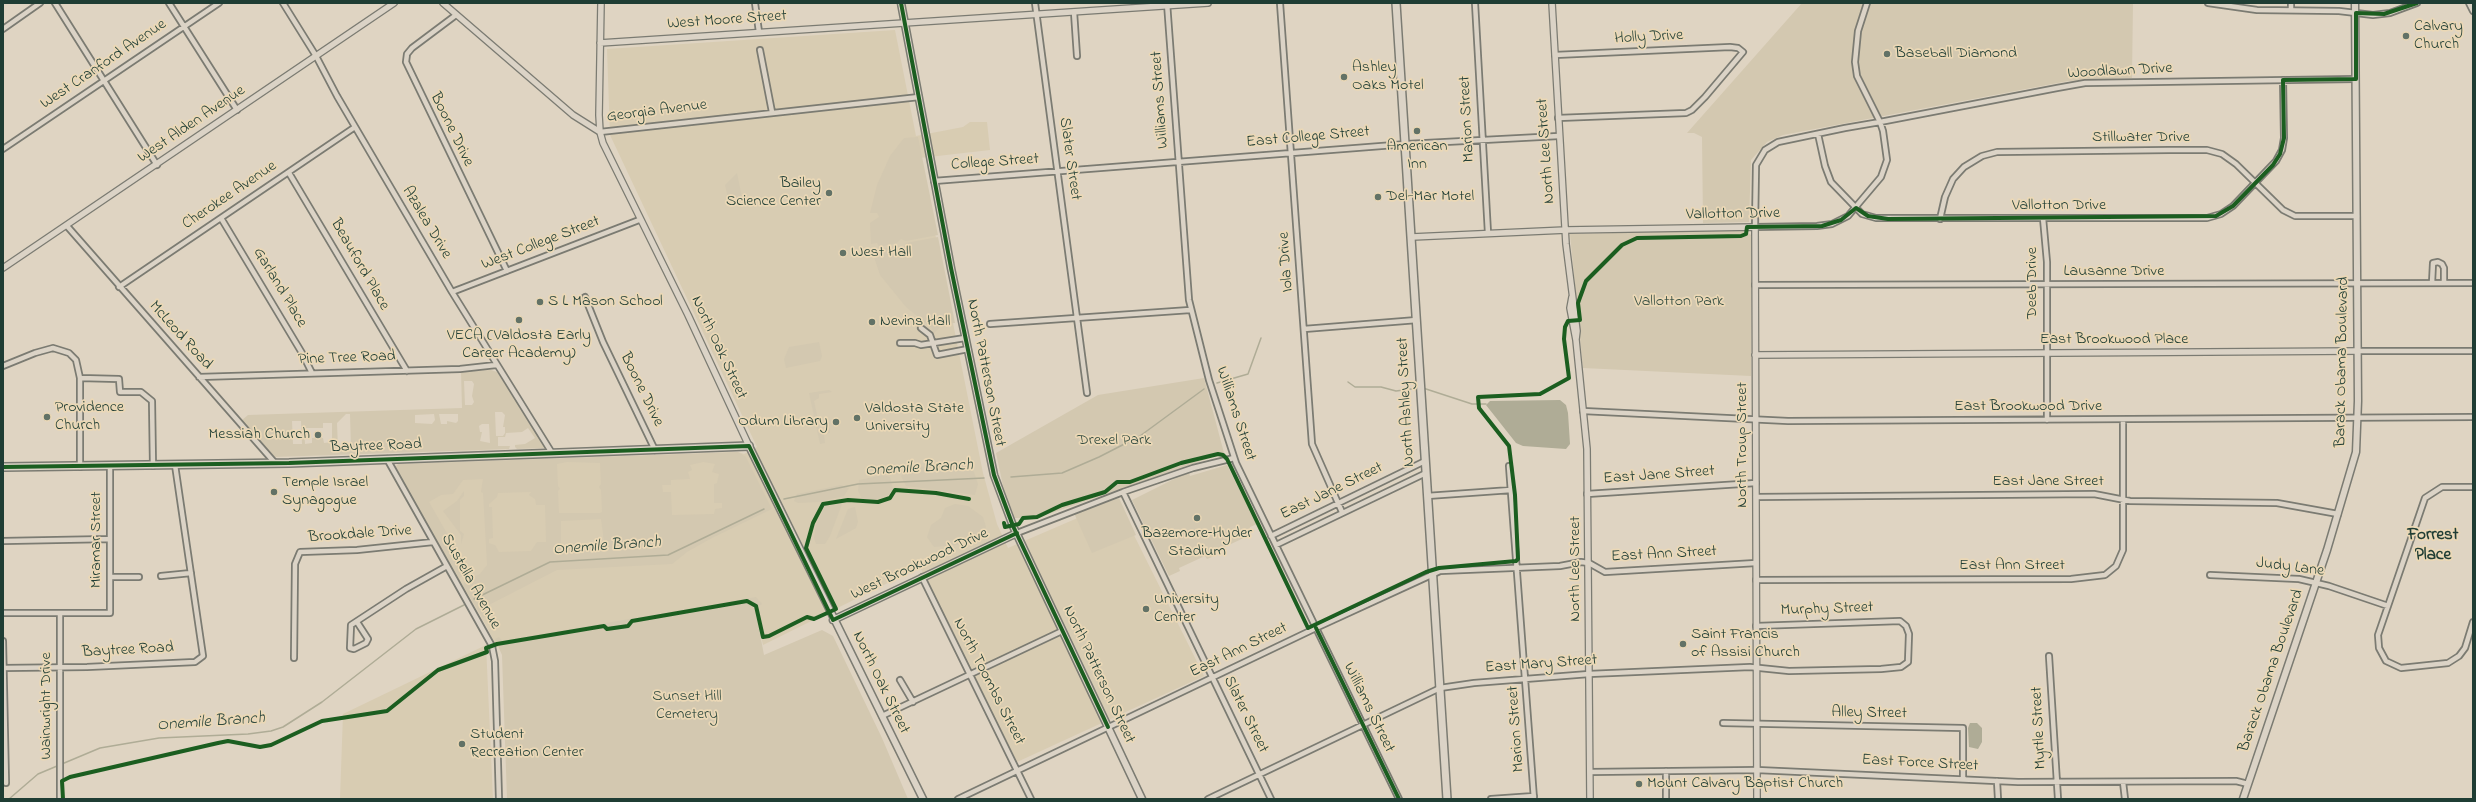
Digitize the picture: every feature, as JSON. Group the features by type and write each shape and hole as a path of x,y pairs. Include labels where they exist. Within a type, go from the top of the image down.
{"main road":[{"name":"North Patterson Street","path":"901,3 965,338 994,473 1017,533 1142,799"},
{"name":"North Ashley Street","path":"1396,3 1407,144 1427,496 1447,799"},
{"name":"Barack Obama Boulevard","path":"2243,799 2338,514 2356,452 2358,418 2358,351 2356,3"},
{"name":"Baytree Road","path":"3,467 153,466 275,463 749,446"},
{"name":"North Oak Street","path":"749,446 833,620 923,799"},
{"name":"West Brookwood Drive","path":"833,620 1017,533"}],"street":[{"path":"3,28 40,3"},
{"path":"55,3 157,165"},
{"path":"169,3 237,110"},
{"name":"West Cranford Avenue","path":"3,149 218,3"},
{"name":"Azalea Drive","path":"283,3 316,56 322,70 452,292 552,453"},
{"name":"West Alden Avenue","path":"3,268 394,3"},
{"name":"Georgia Avenue","path":"443,3 573,114 600,132 919,97"},
{"name":"North Oak Street","path":"601,3 600,132 640,220 688,315 749,446"},
{"path":"755,3 759,32"},
{"name":"Slater Street","path":"1035,3 1078,318 1086,393"},
{"name":"West Moore Street","path":"600,43 1074,12 1167,4 1208,3"},
{"name":"Iola Drive","path":"1280,3 1312,444 1342,512"},
{"name":"Marion Street","path":"1475,3 1488,233"},
{"name":"North Lee Street","path":"1552,3 1559,136 1572,297 1570,308 1576,340 1587,447 1590,799"},
{"path":"1818,134 1829,179 1839,192 1856,208 1881,177 1886,168 1887,150 1880,122 1857,76 1855,62 1858,31 1867,3"},
{"path":"2208,3 2248,9 2340,11 2384,14 2417,3"},
{"path":"2291,3 2291,10"},
{"path":"2470,3 2473,11"},
{"name":"Williams Street","path":"1167,4 1190,310 1209,380 1234,458 1399,799"},
{"path":"1074,12 1077,56"},
{"name":"Boone Drive","path":"456,15 412,48 407,54 406,62 426,107 507,271"},
{"name":"Holly Drive","path":"1555,55 1730,47 1738,48 1743,52 1705,97 1692,110 1686,113 1558,118"},
{"path":"760,50 772,112"},
{"name":"Woodlawn Drive","path":"1818,134 2085,84 2356,79"},
{"name":"Vallotton Drive","path":"1412,237 1566,230 1822,226 1841,220 1856,208 1862,214 1876,218 1940,219 2216,216 2233,206 2255,184 2273,165 2282,150 2284,138 2283,80"},
{"name":"Cherokee Avenue","path":"119,287 355,127"},
{"name":"North Troup Street","path":"1757,799 1755,355 1756,165 1761,154 1778,142 1818,134"},
{"name":"East College Street","path":"1058,172 1292,152 1559,136"},
{"name":"Stillwater Drive","path":"1940,219 1947,192 1959,172 1977,158 1997,152 2212,151 2228,157 2282,210 2295,216 2357,216"},
{"name":"Beauford Place","path":"289,172 407,371"},
{"name":"College Street","path":"934,181 1058,172"},
{"name":"Garland Place","path":"222,218 302,353 312,373"},
{"name":"Deeb Drive","path":"2043,218 2046,233 2047,420"},
{"name":"West College Street","path":"452,292 640,220"},
{"name":"McLeod Road","path":"67,226 275,463"},
{"path":"2432,283 2433,263 2438,262 2442,264 2444,268 2444,283"},
{"name":"Lausanne Drive","path":"1755,285 2046,286 2473,283"},
{"name":"Boone Drive","path":"586,297 603,342 655,450"},
{"path":"990,324 1190,310"},
{"path":"1304,328 1417,320"},
{"path":"921,328 930,335 937,355 968,349"},
{"path":"900,344 915,343 921,346 965,338"},
{"path":"3,366 35,353 59,349 69,353 76,360 80,378 80,467"},
{"name":"East Brookwood Place","path":"1755,355 2473,351"},
{"name":"Pine Tree Road","path":"199,377 407,371 496,365"},
{"path":"80,378 119,379 120,392 141,392 152,401 153,466"},
{"name":"East Brookwood Drive","path":"1583,411 1756,419 2123,420 2473,417"},
{"name":"East Ann Street","path":"1756,580 2071,579 2102,576 2114,569 2122,554 2123,420"},
{"path":"1017,533 1123,492 1193,468 1234,458"},
{"name":"Sustella Avenue","path":"387,459 492,646 495,657 499,799"},
{"name":"East Jane Street","path":"1272,536 1425,461"},
{"name":"Baytree Road","path":"3,668 60,668 188,662 201,659 203,656 202,647 176,465"},
{"name":"Miramar Street","path":"60,613 110,613 110,466"},
{"name":"Marion Street","path":"1509,466 1534,797"},
{"name":"East Jane Street","path":"1276,545 1426,473"},
{"name":"East Jane Street","path":"1587,494 1756,483"},
{"path":"2473,487 2442,487 2425,498 2378,635 2378,648 2386,661 2401,668 2441,664 2455,659 2465,648 2473,622"},
{"path":"1427,496 1511,490"},
{"name":"Slater Street","path":"1123,492 1271,799"},
{"name":"East Jane Street","path":"1756,497 2094,494 2141,502 2277,503 2338,514"},
{"path":"3,541 110,539"},
{"name":"Brookdale Drive","path":"294,658 295,564 300,552 357,550 433,542"},
{"name":"East Ann Street","path":"958,799 1433,573 1516,566 1589,563 1605,572 1756,563"},
{"path":"357,622 368,639 366,643 354,649 350,648 350,627 357,622 406,589 447,566"},
{"path":"161,576 191,573"},
{"name":"Judy Lane","path":"2210,575 2279,577 2315,583 2388,606"},
{"path":"110,577 139,577"},
{"name":"North Toombs Street","path":"922,577 969,676 1031,799"},
{"path":"3,613 60,613"},
{"name":"Wainwright Drive","path":"60,613 60,799"},
{"name":"Murphy Street","path":"1756,626 1900,621 1906,626 1910,644 1908,662 1901,667"},
{"path":"882,716 1062,631"},
{"path":"3,641 6,783"},
{"name":"Myrtle Street","path":"2049,656 2058,799"},
{"name":"East Mary Street","path":"1208,799 1440,688 1474,683 1589,674 1756,668 1789,671 1901,667"},
{"path":"900,680 913,702"},
{"name":"Alley Street","path":"1723,723 1963,728 1963,779"},
{"name":"East Force Street","path":"1590,772 1758,770 1997,781 2236,781 2248,784"},
{"path":"1666,771 1666,799"},
{"path":"1997,781 1998,799"},
{"path":"2123,782 2125,799"},
{"path":"1491,799 1534,797"}],"shaded area":[{"name":"Valdosta State University","path":"895,30 916,136 963,127 970,122 987,122 990,150 920,158 983,473 997,524 1008,548 1117,501 1204,676 1017,762 920,567 763,645 755,608 497,647 394,468 395,466 738,452 744,454 757,447 610,135 607,49"},
{"path":"1560,400 1566,405 1568,413 1570,444 1566,449 1523,446 1516,443 1486,405 1490,401"},
{"path":"486,645 493,799 340,799 343,714"},
{"path":"1970,723 1977,723 1982,728 1982,742 1978,749 1969,747 1968,728"}],"green space":[{"path":"1802,3 2133,3 2132,78 2068,81 1783,135 1767,142 1751,160 1749,222 1703,223 1702,137 1694,133 1687,133"},
{"path":"918,137 938,235 906,241 901,239 897,243 879,247 877,243 871,244 870,223 879,217 877,213 870,213 877,185 890,156 904,138"},
{"path":"737,173 743,203 730,206 725,185"},
{"name":"Vallotton Park","path":"1745,230 1751,235 1751,376 1583,368 1570,234"},
{"path":"938,237 955,323 943,324 934,333 931,327 906,307 880,275 873,254 879,253 880,249 897,245 903,248 906,243"},
{"path":"819,342 822,356 820,361 786,368 784,359 789,347"},
{"path":"491,370 497,372 536,429 545,445 544,448 517,449 515,447 515,445 525,444 535,438 528,428 522,432 506,433 505,437 498,437 498,446 510,446 509,449 275,457 241,421 248,415 462,408 461,371","holes":["464,381 472,381 474,384 472,396 474,402 472,405 465,405","495,412 502,412 505,415 503,427 505,427 505,433 503,436 496,436","346,414 350,414 351,449 338,449 337,423","434,414 435,420 432,424 415,423 415,415","439,414 458,414 458,421 456,423 447,421 447,424 441,424","292,421 301,421 302,444 293,444","323,423 332,423 332,442 324,443 323,438 312,438 312,443 305,444 304,428 323,428","482,424 489,424 490,443 480,441 482,432 480,432 479,426"]},
{"name":"Drexel Park","path":"1204,378 1224,453 1037,518 1015,518 1005,495 996,453 1098,395"},
{"path":"829,390 832,392 819,394 819,398 814,401 820,429 822,429 823,432 830,428 830,433 824,434 825,443 820,444 809,393"},
{"path":"738,452 746,457 772,509 712,538 687,552 672,564 557,570 483,608 487,615 483,618 463,586 465,581 480,574 487,565 483,493 481,492 483,479 463,480 453,494 441,495 429,502 468,570 473,570 472,573 459,578 394,468 398,464","holes":["567,462 600,463 601,484 599,487 601,490 602,512 559,513 558,491 560,489 558,486 557,464","703,462 715,464 712,472 719,474 717,483 714,484 714,503 722,503 722,508 715,509 714,514 672,515 671,492 663,492 662,485 671,485 671,480 690,479 688,472 692,470 690,465","531,492 529,495 535,499 536,505 545,505 546,542 537,542 531,551 499,552 495,545 489,543 489,539 493,538 492,507 489,507 489,504 497,497 498,493","601,519 604,542 602,544 563,546 561,544 561,521"]},
{"path":"966,465 974,472 978,484 975,495 906,486 901,476 914,467"},
{"name":"Bazemore–Hyder Stadium","path":"1227,465 1257,524 1250,527 1248,536 1216,551 1217,555 1207,559 1205,556 1179,568 1180,571 1169,576 1132,500 1178,477 1189,473 1190,476"},
{"path":"883,475 890,477 893,489 889,495 874,500 862,499 858,491 859,480"},
{"path":"841,485 849,488 844,496 819,502 798,503 794,501 797,494"},
{"path":"464,491 464,496 460,500 460,531 464,534 461,544 461,535 443,511 457,501"},
{"path":"1119,498 1136,535 1092,553 1074,513"},
{"path":"842,504 830,536 825,544 816,544 814,538 816,525 825,506"},
{"path":"955,504 968,506 983,517 986,527 979,537 957,545 934,547 927,537 931,525 941,518 945,508"},
{"path":"855,507 858,522 856,528 836,539 848,509"},
{"name":"Sunset Hill Cemetery","path":"756,597 762,604 755,608 764,655 822,630 833,636 882,738 908,799 507,799 502,655 495,639 499,637 502,641"}],"waterway":[{"name":"Onemile Branch","path":"1217,383 1248,374 1261,338"},
{"path":"1348,382 1355,387 1381,387 1396,391 1419,388"},
{"path":"1423,388 1472,404 1486,404"},
{"name":"Onemile Branch","path":"1011,477 1062,473 1099,457 1140,436 1204,389"},
{"name":"Onemile Branch","path":"784,499 858,484 984,478"},
{"name":"Onemile Branch","path":"474,599 550,562 668,555 764,509"},
{"name":"Onemile Branch","path":"9,799 38,774 100,748 159,738 248,734 271,731 283,727 322,702 416,629 464,605"}],"cycle path":[{"path":"901,3 951,268 994,475 1013,526 1108,727"},
{"path":"1004,523 1005,527 1019,524 1023,518 1037,517 1062,505 1105,492 1117,482 1130,482 1181,463 1218,454 1223,455 1227,459 1308,628 1426,572 1439,568 1516,561 1518,559 1515,495 1509,446 1479,408 1478,397 1540,394 1569,378 1564,339 1565,327 1568,321 1580,320 1578,303 1586,281 1622,245 1637,238 1741,236 1746,234 1747,227 1822,226 1841,220 1856,208 1868,216 1888,219 2216,216 2233,206 2273,165 2280,154 2284,138 2283,80 2356,79 2356,13 2384,14 2417,3"},
{"path":"3,467 289,463 749,446 833,620 1017,533"},
{"path":"63,799 62,781 70,777 228,741 260,747 271,745 322,721 387,711 438,670 487,652 486,648 497,644 604,626 607,629 628,626 632,621 747,601 756,606 763,637 769,636 807,617 814,619 836,609 806,548 813,523 823,504 848,500 878,502 890,498 895,490 936,493 969,499"},
{"path":"1316,628 1399,799"}],"place":[{"name":"Calvary Church","path":"2406,36"},
{"name":"Baseball Diamond","path":"1887,54"},
{"name":"Ashley Oaks Motel","path":"1344,77"},
{"name":"American Inn","path":"1417,131"},
{"name":"Bailey Science Center","path":"829,193"},
{"name":"Del-Mar Motel","path":"1378,197"},
{"name":"West Hall","path":"843,253"},
{"name":"S L Mason School","path":"540,302"},
{"name":"VECA (Valdosta Early Career Academy)","path":"519,320"},
{"name":"Nevins Hall","path":"872,322"},
{"name":"Providence Church","path":"47,417"},
{"name":"Valdosta State University","path":"857,418"},
{"name":"Odum Library","path":"836,422"},
{"name":"Messiah Church","path":"318,435"},
{"name":"Temple Israel Synagogue","path":"274,492"},
{"name":"Bazemore–Hyder Stadium","path":"1197,518"},
{"name":"University Center","path":"1146,609"},
{"name":"Saint Francis of Assisi Church","path":"1683,644"},
{"name":"Student Recreation Center","path":"462,744"},
{"name":"Mount Calvary Baptist Church","path":"1639,784"}],"district":[{"name":"Forrest Place","path":"2433,546"}]}
